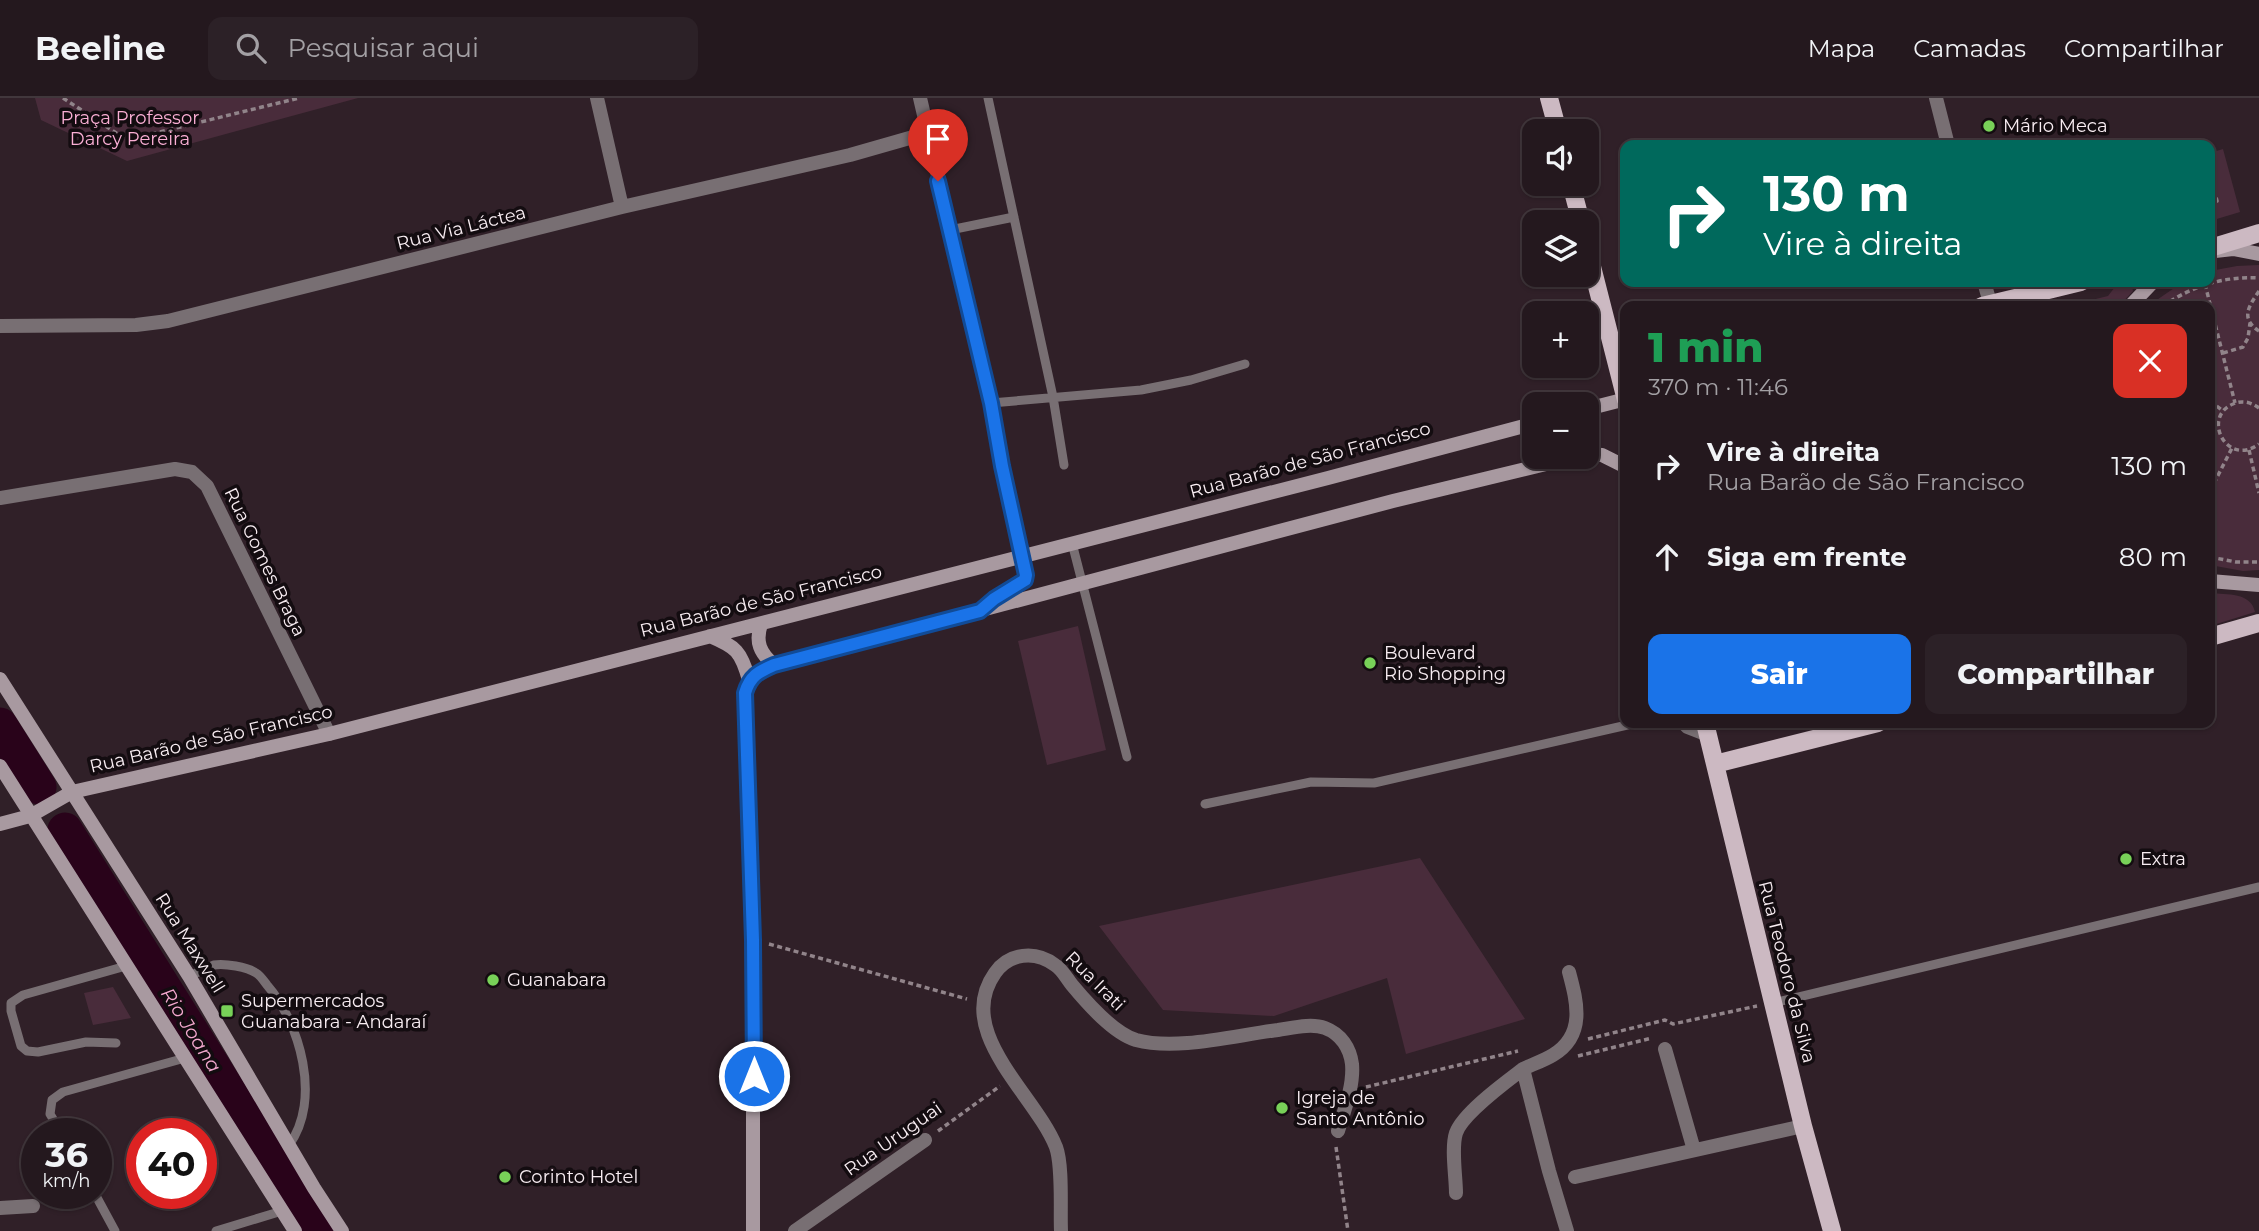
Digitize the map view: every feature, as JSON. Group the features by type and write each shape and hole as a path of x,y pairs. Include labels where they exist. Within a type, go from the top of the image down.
{"main road":[{"path":"1549,98 1555,119"},
{"path":"2215,247 2259,233"},
{"path":"1597,287 1620,376"},
{"path":"2007,301 2062,287"},
{"path":"2215,636 2259,623"},
{"path":"1715,764 1858,728"},
{"name":"Rua Teodoro da Silva","path":"1707,730 1803,1126 1832,1231"}],"street":[{"path":"597,98 622,207"},
{"path":"920,98 991,403 1026,575 1025,580 980,611"},
{"path":"1936,98 1947,140"},
{"name":"Rua Via Láctea","path":"0,326 136,325 168,321 622,207 850,155 927,133"},
{"path":"2215,249 2259,254"},
{"path":"2135,301 2148,287"},
{"path":"1599,406 1620,401"},
{"name":"Rua Barão de São Francisco","path":"0,824 30,816 72,792 329,734 1522,426"},
{"path":"1599,455 1620,464"},
{"name":"Rua Gomes Braga","path":"0,498 175,469 192,472 206,486 329,734"},
{"path":"753,1231 753,940 745,693 749,680 758,672 774,665 1393,501 1525,469"},
{"path":"2215,582 2259,585"},
{"path":"2236,584 2259,592"},
{"path":"761,624 757,635 759,646 763,656 774,665"},
{"path":"710,636 737,650 749,680"},
{"name":"Rua Maxwell","path":"0,679 189,976 342,1231"},
{"path":"0,766 295,1231"},
{"name":"Rua Irati","path":"983,1003 988,985 996,971 1014,957 1034,954 1056,965 1092,1008 1111,1025 1135,1040 1184,1043 1299,1027 1324,1027 1348,1046 1352,1066 1350,1090 1338,1132"},
{"path":"1456,1193 1457,1130 1473,1111 1523,1069 1555,1054 1571,1037 1577,1021 1578,1004 1569,972"},
{"path":"983,1003 983,1022 995,1050 1048,1129 1058,1151 1061,1231"},
{"path":"1666,1042 1694,1150"},
{"path":"1523,1069 1567,1231"},
{"path":"1575,1177 1803,1126"},
{"name":"Rua Uruguai","path":"795,1231 925,1140"},
{"path":"0,1208 21,1207"}],"lane":[{"path":"988,98 1053,397 1064,466"},
{"path":"950,230 1014,217"},
{"path":"991,403 1141,390 1191,380 1245,364"},
{"path":"1072,543 1127,757"},
{"path":"1205,804 1311,782 1374,783 1620,727"},
{"path":"1685,728 1707,730"},
{"path":"1773,1003 2259,887"},
{"path":"189,976 216,964 255,972 290,1017 302,1054 306,1099 301,1122 289,1145"},
{"path":"116,1042 86,1042 38,1052 27,1051 21,1046 11,1003 23,995 127,966"},
{"path":"52,1118 51,1100 63,1092 185,1058"},
{"path":"103,1209 115,1231"},
{"path":"216,1231 282,1211"}],"path":[{"path":"64,98 127,140 299,98"},
{"path":"2215,282 2234,278 2259,278"},
{"path":"2171,301 2198,287"},
{"path":"2223,353 2243,347 2248,338 2250,302 2259,291"},
{"path":"2215,322 2235,402"},
{"path":"2250,323 2259,331"},
{"path":"2259,408 2248,402 2235,402 2223,411 2218,424 2219,432 2226,444 2232,448 2249,450 2259,444"},
{"path":"2215,405 2223,411"},
{"path":"2215,481 2232,448"},
{"path":"2249,450 2259,493"},
{"path":"2215,558 2236,562 2259,562"},
{"path":"753,940 983,1003"},
{"path":"1666,1042 1672,1024 1773,1003"},
{"path":"1575,1056 1654,1038"},
{"name":"Rua Uruguai","path":"925,1140 1013,1077"},
{"path":"1338,1132 1336,1148 1348,1231"}],"green space":[{"name":"Praça Professor Darcy Pereira","path":"35,98 358,98 127,161 41,120"},
{"path":"2223,149 2240,212 2215,220 2215,151"},
{"path":"2259,265 2259,570 2243,571 2215,566 2215,301 2155,301 2176,287 2215,287 2215,270"},
{"path":"2115,287 2132,287 2133,291 2124,301 2088,301 2108,296"},
{"path":"2215,593 2243,598 2249,601 2255,612 2215,624"},
{"path":"1078,626 1106,750 1047,765 1018,641"},
{"path":"1420,858 1525,1019 1406,1054 1387,978 1274,1016 1163,1010 1099,926"},
{"path":"113,987 131,1018 93,1025 84,993"}],"waterway":[{"name":"Rio Joana","path":"0,725 39,787"},
{"name":"Rio Joana","path":"65,830 316,1231"}],"place":[{"name":"Mário Meca","path":"1989,126"},
{"name":"Boulevard Rio Shopping","path":"1370,663"},
{"name":"Extra","path":"2126,859"},
{"name":"Guanabara","path":"493,980"},
{"name":"Supermercados Guanabara - Andaraí","path":"227,1011"},
{"name":"Igreja de Santo Antônio","path":"1282,1108"},
{"name":"Corinto Hotel","path":"505,1177"}],"route":[{"path":"754,1076 753,940 745,693 749,680 758,672 774,665 980,611 1025,580 991,403 938,181"}]}
